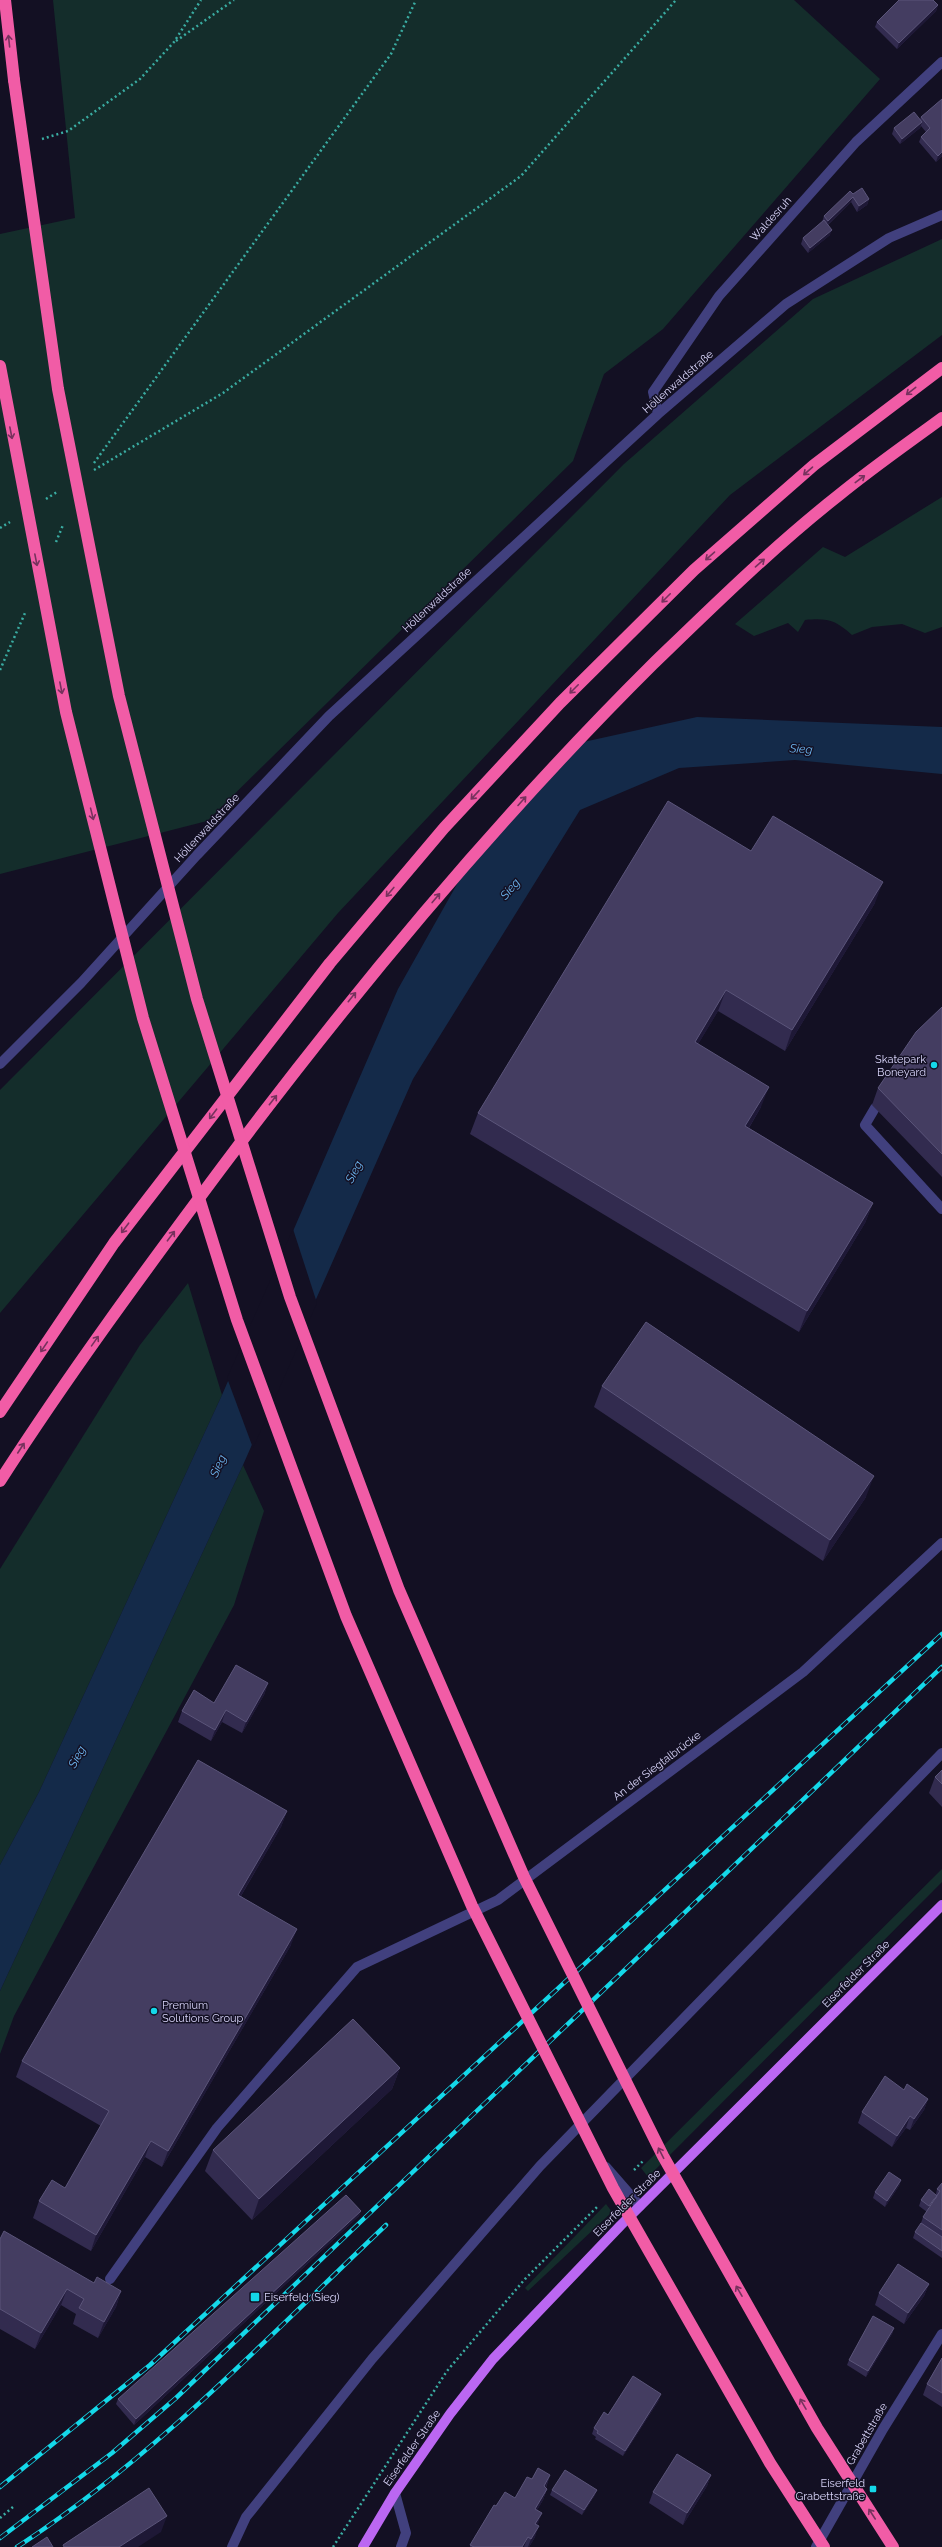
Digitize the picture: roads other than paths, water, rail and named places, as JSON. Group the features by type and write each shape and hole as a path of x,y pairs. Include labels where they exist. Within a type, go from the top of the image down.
{"highway":[{"path":"5,0 14,80 58,389 119,696 197,999 290,1297 399,1590 524,1876 663,2156 817,2428 893,2547"},
{"path":"0,366 5,402 66,712 143,1018 237,1320 344,1608 472,1906 613,2188 770,2463 824,2547"},
{"path":"0,1412 114,1243 330,963 444,828 560,703 694,570 814,465 942,368"},
{"path":"0,1481 35,1426 133,1288 249,1131 352,997 465,863 592,725 720,598 837,496 942,418"}],"main road":[{"name":"Eiserfelder Straße","path":"364,2547 395,2493 450,2414 493,2359 640,2206 942,1905"}],"street":[{"name":"Waldesruh","path":"658,414 653,392 719,296 856,142 942,62"},
{"name":"Höllenwaldstraße","path":"0,1064 81,982 329,716 658,414 786,304 889,238 942,214"},
{"path":"875,1108 865,1125 942,1209"},
{"name":"An der Siegtalbrücke","path":"110,2278 217,2128 357,1967 498,1900 803,1672 942,1543"},
{"path":"232,2547 246,2517 372,2359 540,2166 942,1753"},
{"path":"576,2129 620,2184 640,2206"},
{"name":"Grabettstraße","path":"816,2547 883,2429 942,2334"},
{"path":"395,2493 406,2533 401,2547"}],"water":[{"name":"Sieg","path":"697,717 942,727 942,774 795,760 679,768 580,810 413,1079 243,1465 0,1991 0,1865 39,1792 222,1395 398,989 474,854 579,743"}],"railway":[{"path":"0,2487 150,2365 942,1634"},
{"path":"0,2538 112,2453 176,2398 942,1667"},
{"path":"17,2547 116,2475 163,2436 254,2353 386,2225"}],"place":[{"name":"Skatepark Boneyard","path":"934,1065"},
{"name":"Premium Solutions Group","path":"154,2011"},
{"name":"Eiserfeld (Sieg)","path":"255,2297"},
{"name":"Eiserfeld Grabettstraße","path":"873,2489"}]}
